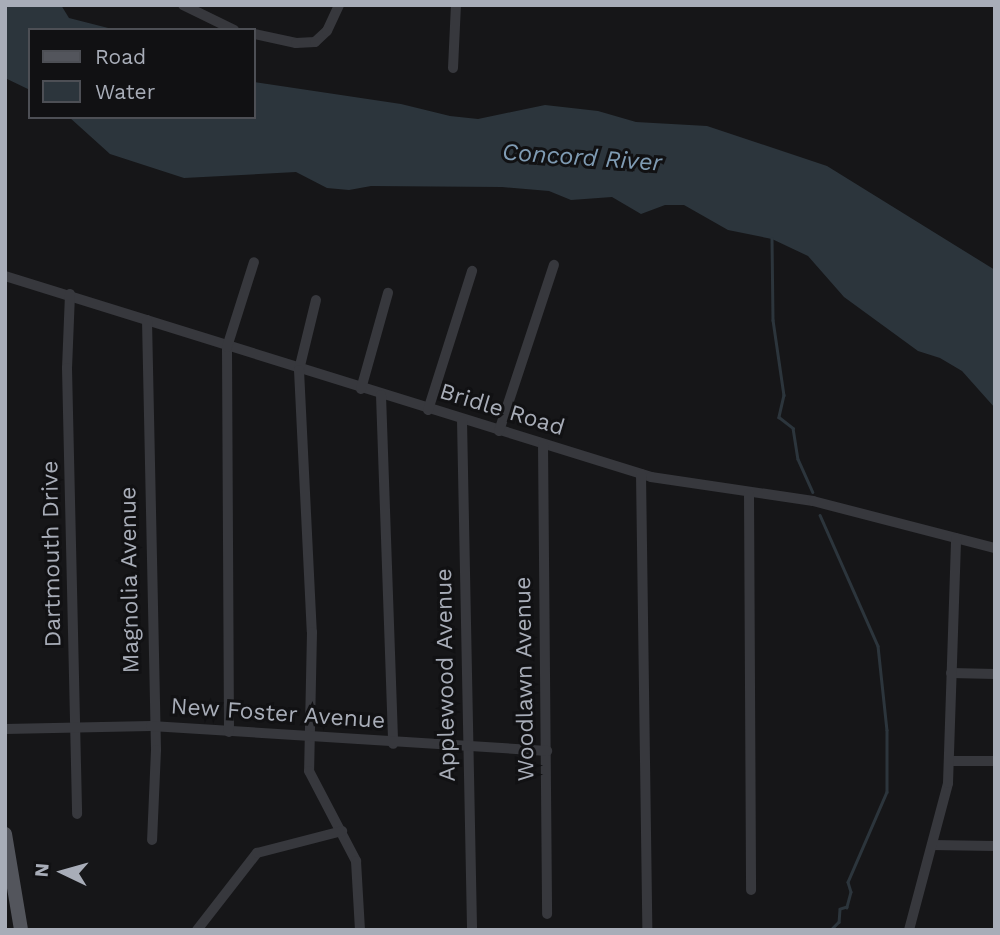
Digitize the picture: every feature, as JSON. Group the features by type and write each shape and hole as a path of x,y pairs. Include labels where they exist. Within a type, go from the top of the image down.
{"main road":[{"path":"5,834 21,930"}],"street":[{"path":"183,5 230,28"},
{"path":"256,34 296,43 315,42 327,31 338,5"},
{"path":"453,68 456,5"},
{"path":"229,732 227,347 254,262"},
{"path":"499,431 554,265"},
{"path":"428,410 472,271"},
{"name":"Bridle Road","path":"5,276 70,294 299,370 641,474 749,494 813,501 995,548"},
{"path":"361,389 388,293"},
{"name":"Dartmouth Drive","path":"70,294 67,368 77,814"},
{"path":"316,300 299,370 312,632 309,739 314,786 342,831 360,875 360,930"},
{"name":"Magnolia Avenue","path":"147,320 154,727 152,840"},
{"path":"380,395 393,744"},
{"name":"Applewood Avenue","path":"462,420 472,929"},
{"name":"Woodlawn Avenue","path":"543,444 547,914"},
{"path":"641,474 647,930"},
{"path":"749,494 751,890"},
{"path":"909,930 932,845 950,761 956,538"},
{"path":"951,673 995,674"},
{"name":"New Foster Avenue","path":"5,729 154,727 309,739 547,751"},
{"path":"950,761 995,761"},
{"path":"197,930 257,853 342,831"},
{"path":"932,845 995,846"}],"water":[{"path":"5,5 61,5 69,18 108,28 28,28 28,89 5,78"},
{"name":"Concord River","path":"256,82 401,104 450,116 478,119 545,105 598,111 636,122 707,126 827,166 995,270 995,408 962,371 940,358 918,351 844,297 808,256 772,239 728,230 684,205 665,205 641,214 612,197 571,200 549,191 502,187 371,186 349,190 327,188 296,172 184,178 110,154 71,119 256,119"}],"waterway":[{"path":"772,238 773,320 784,395 779,417 793,428 798,459 813,492"},
{"path":"820,515 878,646 887,730 887,792 848,882 851,892 847,907 840,909 839,922 831,930"}]}
